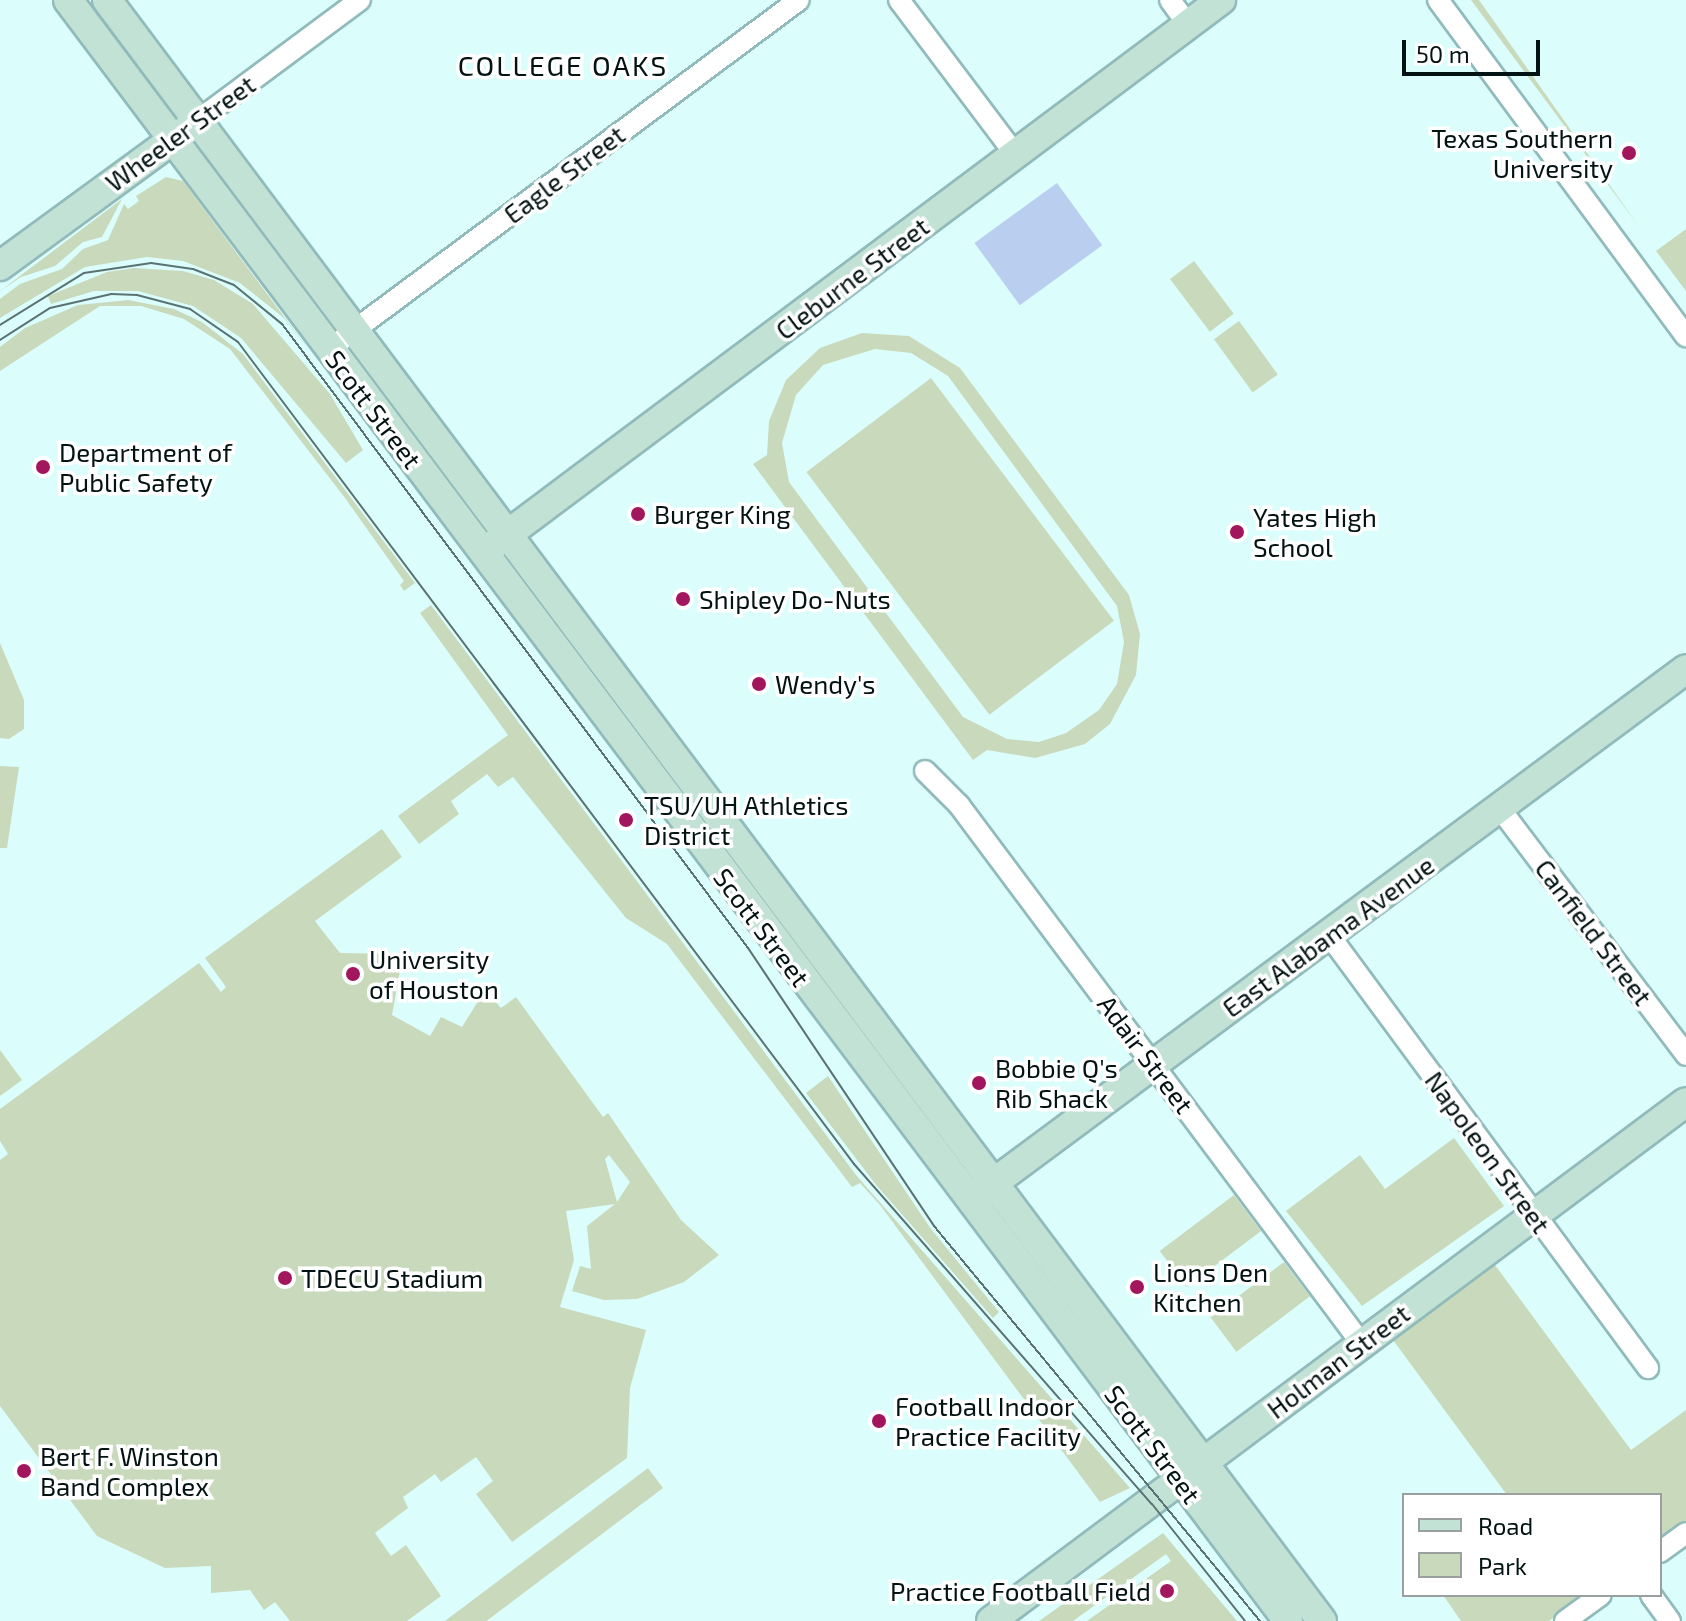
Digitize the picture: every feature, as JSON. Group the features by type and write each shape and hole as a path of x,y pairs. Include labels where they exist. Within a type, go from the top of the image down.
{"main road":[{"name":"Scott Street","path":"68,0 969,1201 1191,1474 1322,1621"},
{"name":"Scott Street","path":"107,0 357,328 507,535 994,1183 1288,1621"},
{"name":"Cleburne Street","path":"482,554 1221,0"},
{"name":"Wheeler Street","path":"0,266 197,121"},
{"name":"East Alabama Avenue","path":"969,1201 1682,680"},
{"path":"627,748 654,728"},
{"path":"796,973 824,953"},
{"name":"Holman Street","path":"991,1621 1686,1102"}],"street":[{"name":"Wheeler Street","path":"197,121 360,0"},
{"name":"Eagle Street","path":"329,349 799,0"},
{"path":"899,0 1016,155"},
{"path":"1170,0 1188,25"},
{"path":"1438,0 1686,336"},
{"name":"Adair Street","path":"925,771 959,805 1361,1343"},
{"name":"Canfield Street","path":"1501,810 1686,1055"},
{"name":"Napoleon Street","path":"1329,935 1648,1368"},
{"path":"1662,1551 1686,1533"},
{"path":"1565,1621 1598,1597"},
{"path":"1652,1597 1670,1621"}],"green space":[{"path":"1471,0 1479,0 1640,228 1549,105"},
{"path":"166,177 183,181 309,350 284,318 240,283 183,261 147,257 85,267 0,318 0,299 20,284 62,269 83,249 108,240 124,204 128,209 139,201 136,196"},
{"path":"122,199 102,237 83,242 55,266 21,277 0,291"},
{"path":"1686,229 1686,291 1656,251"},
{"path":"1194,261 1234,314 1210,332 1170,279"},
{"path":"134,268 183,271 214,280 253,304 330,394 363,450 346,463 241,338 193,306 138,291 94,291 51,304 48,296 107,272"},
{"path":"128,300 174,309 202,322 243,354 415,583 404,591 400,585 404,581 345,498 230,349 184,319 141,306 100,306 0,371 0,347 25,328 78,305"},
{"path":"1239,321 1278,374 1253,393 1214,339"},
{"path":"862,333 909,336 960,368 1129,595 1140,634 1136,675 1110,724 1085,744 1035,758 987,750 973,760 753,464 767,455 769,421 786,380 820,348","holes":["875,349 911,353 948,376 1117,606 1124,642 1117,684 1099,710 1066,733 1039,742 1007,739 963,717 789,482 782,443 796,395 823,365"]},
{"path":"931,378 1114,621 989,715 806,472"},
{"path":"431,605 856,1175 1130,1488 1100,1502 880,1205 860,1183 852,1187 667,944 626,918 513,777 498,787 487,774 451,801 459,814 419,844 398,816 508,735 420,613"},
{"path":"0,643 24,700 24,729 9,739 0,738"},
{"path":"0,766 19,767 7,848 0,848"},
{"name":"TDECU Stadium","path":"382,829 402,857 315,921 321,929 340,953 403,954 392,1015 430,1036 441,1017 462,1027 485,990 501,1008 516,997 603,1117 608,1113 681,1220 719,1255 684,1282 637,1299 604,1300 572,1291 580,1266 591,1269 587,1226 615,1204 566,1211 574,1260 560,1307 646,1330 630,1388 627,1458 512,1542 476,1494 493,1481 476,1457 441,1482 435,1474 403,1497 408,1508 375,1533 391,1556 406,1545 441,1596 407,1621 290,1621 275,1602 264,1610 250,1590 211,1593 211,1566 165,1568 97,1536 0,1406 0,1160 8,1154 0,1141 0,1109 199,963 221,992 226,987 205,958","holes":["609,1155 630,1182 617,1202 605,1159"]},
{"path":"0,1050 22,1080 0,1096"},
{"path":"828,1076 931,1229 999,1312 993,1318 877,1186 806,1093"},
{"path":"1454,1138 1504,1206 1362,1306 1286,1211 1360,1155 1385,1189"},
{"path":"1234,1195 1261,1231 1187,1287 1160,1251"},
{"path":"1284,1262 1310,1296 1236,1352 1211,1317"},
{"path":"1495,1265 1631,1450 1686,1410 1686,1521 1662,1539 1662,1493 1506,1493 1393,1340"},
{"path":"648,1468 663,1488 487,1621 445,1621"},
{"path":"1163,1533 1237,1621 1087,1621 1171,1561 1166,1554 1073,1621 1039,1621"},
{"path":"1444,1597 1581,1597 1549,1621 1461,1621"}],"water":[{"path":"1057,183 1102,245 1020,305 974,243"}],"tram line":[{"path":"0,325 84,273 151,263 193,269 234,285 282,324 748,948 934,1226 1260,1621"},
{"path":"0,340 50,308 111,294 137,295 190,309 238,342 854,1164 1152,1504 1245,1621"}],"place":[{"name":"Texas Southern University","path":"1629,153"},
{"name":"Department of Public Safety","path":"43,467"},
{"name":"Burger King","path":"638,514"},
{"name":"Yates High School","path":"1237,532"},
{"name":"Shipley Do-Nuts","path":"683,599"},
{"name":"Wendy's","path":"759,684"},
{"name":"TSU/UH Athletics District","path":"626,820"},
{"name":"University of Houston","path":"353,974"},
{"name":"Bobbie Q's Rib Shack","path":"979,1083"},
{"name":"TDECU Stadium","path":"285,1278"},
{"name":"Lions Den Kitchen","path":"1137,1287"},
{"name":"Football Indoor Practice Facility","path":"879,1421"},
{"name":"Bert F. Winston Band Complex","path":"24,1471"},
{"name":"Practice Football Field","path":"1167,1591"}],"district":[{"name":"COLLEGE OAKS","path":"563,65"}]}
